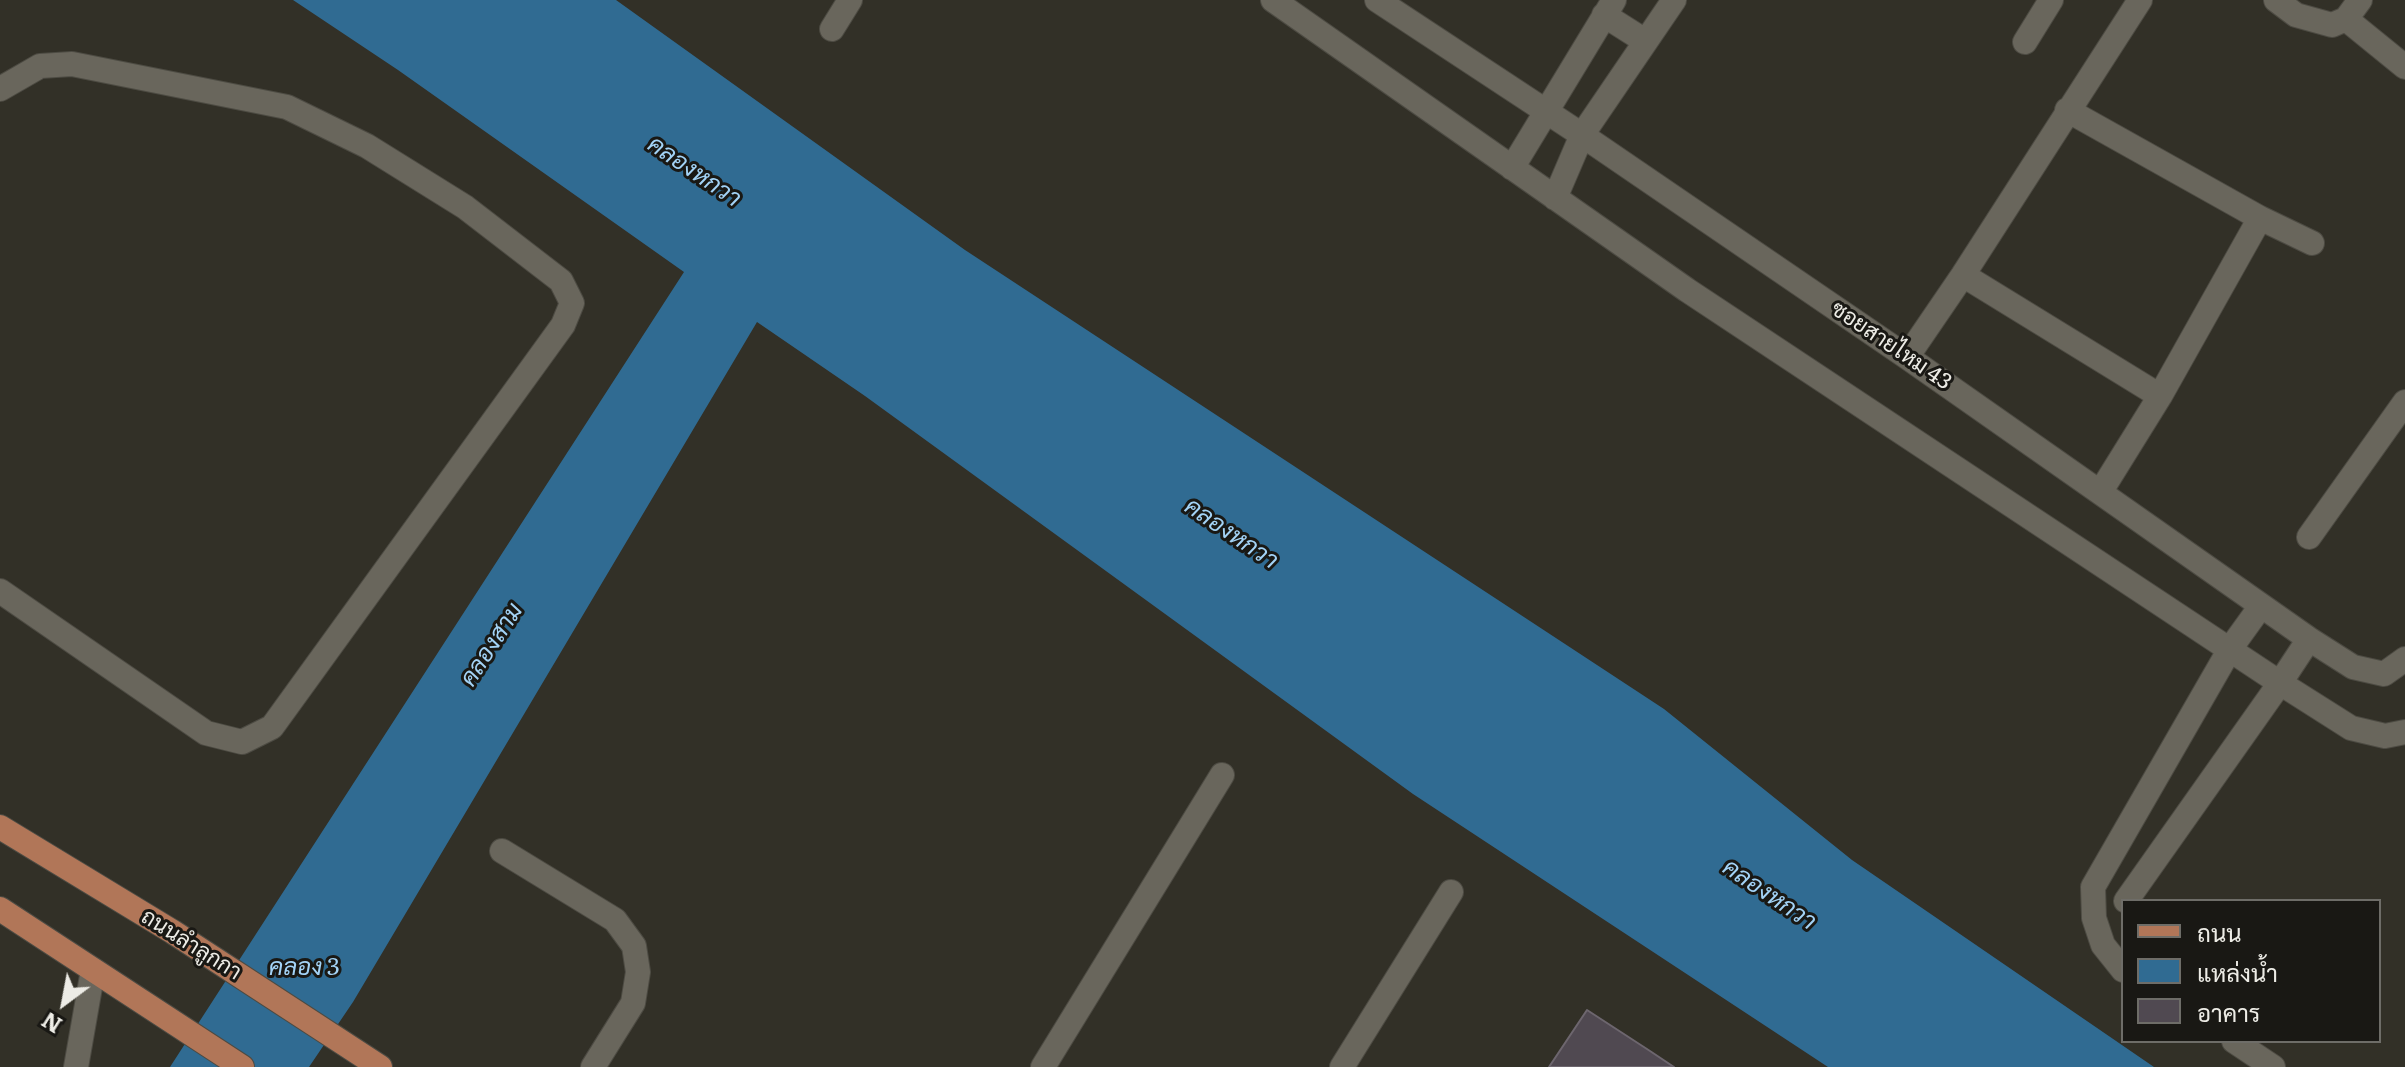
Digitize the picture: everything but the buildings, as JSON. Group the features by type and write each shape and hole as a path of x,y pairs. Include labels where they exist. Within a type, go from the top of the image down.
{"main road":[{"name":"ถนนลำลูกกา","path":"0,827 173,932 380,1067"},
{"path":"0,909 242,1067"}],"street":[{"path":"832,29 850,0"},
{"path":"1273,0 1687,290 2280,683 2351,728 2385,736 2405,732"},
{"name":"ซอยสายไหม 43","path":"1377,0 1582,135 1907,357 2309,639 2353,667 2384,674 2405,659"},
{"path":"1555,198 1582,135 1674,0"},
{"path":"2025,42 2051,0"},
{"path":"1907,357 2140,0"},
{"path":"2276,0 2296,15 2332,25 2353,9 2405,67"},
{"path":"1512,168 1609,7 1645,41"},
{"path":"0,89 40,66 72,64 287,107 367,146 465,207 561,281 572,303 563,325 272,727 242,742 206,733 0,591"},
{"path":"2067,110 2260,218 2312,243"},
{"path":"2101,491 2160,396 2260,218"},
{"path":"1963,275 2160,396"},
{"path":"2309,537 2405,402"},
{"path":"2121,968 2103,945 2094,918 2093,887 2230,649 2261,606"},
{"path":"2127,899 2309,639"},
{"path":"1043,1067 1222,775"},
{"path":"502,851 615,920 634,946 638,972 633,1003 593,1067"},
{"path":"1342,1067 1451,892"},
{"path":"2094,918 2121,904"},
{"path":"76,1067 93,970"},
{"path":"2237,1043 2273,1067"}],"water":[{"path":"293,0 616,0 965,250 1664,709 1852,860 2154,1067 1828,1067 1413,794 865,396 757,322 353,1002 309,1067 170,1067 684,272 398,70"}],"water label":[{"name":"คลองหกวา","path":"694,172"},
{"name":"คลองหกวา","path":"1231,534"},
{"name":"คลองสาม","path":"492,645"},
{"name":"คลองหกวา","path":"1769,895"},
{"name":"คลอง 3","path":"304,968"}]}
